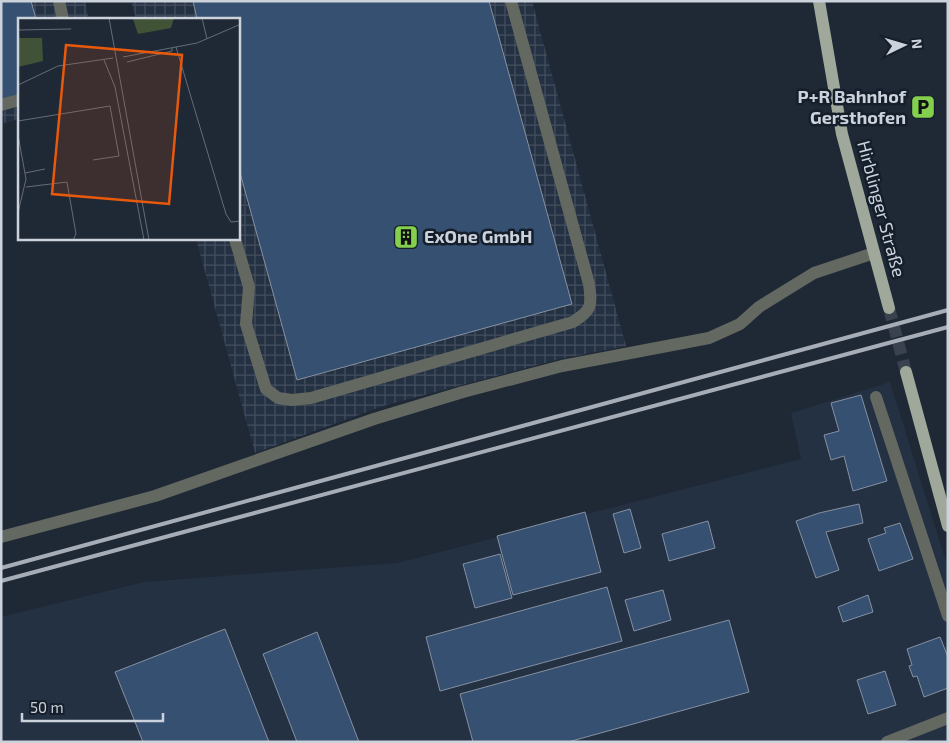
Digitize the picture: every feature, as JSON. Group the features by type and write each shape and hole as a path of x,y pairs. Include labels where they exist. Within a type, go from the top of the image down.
{"main road":[{"name":"Hirblinger Straße","path":"819,1 842,134 889,308"},
{"path":"906,372 948,526"}],"street":[{"path":"59,1 64,18"},
{"path":"235,240 249,288 246,324 266,389 278,398 292,400 311,398 573,322 587,313 591,301 589,284 511,1"},
{"path":"1,105 18,100"},
{"path":"1,537 155,496 374,419 463,392 562,366 709,338 740,324 759,307 814,273 874,253"},
{"path":"876,397 948,616"},
{"path":"887,742 948,718"}],"shaded area":[{"path":"1,1 85,1 89,18 18,18 18,119 1,124"},
{"name":"ExOne GmbH","path":"131,1 532,1 626,346 560,359 383,406 255,453 196,240 240,240 240,18 136,18"},
{"path":"890,382 948,568 948,742 1,742 1,617 144,582 397,563 801,459 791,413"}],"building":[{"path":"1,1 31,1 36,18 18,18 18,99 1,104"},
{"name":"ExOne GmbH","path":"193,1 489,1 572,304 297,380 240,173 240,18 197,18"},
{"path":"861,395 887,481 853,491 844,456 831,460 824,435 839,431 831,403"},
{"path":"859,504 863,523 826,532 839,570 816,578 796,521 819,513"},
{"path":"630,509 641,548 624,553 613,514"},
{"path":"585,512 601,572 513,595 497,536"},
{"path":"708,521 715,548 669,561 662,534"},
{"path":"900,523 913,559 879,571 868,539 886,533 884,528"},
{"path":"500,554 512,598 475,608 463,564"},
{"path":"607,587 622,641 440,691 426,637"},
{"path":"663,590 671,620 634,631 625,600"},
{"path":"868,595 873,612 843,622 838,607"},
{"path":"729,620 749,692 568,742 473,742 460,694"},
{"path":"225,629 269,742 143,742 115,672"},
{"path":"317,632 359,742 297,742 263,654"},
{"path":"940,637 948,657 948,688 924,697 917,676 913,677 909,666 912,665 907,649"},
{"path":"885,671 896,705 868,714 857,680"}],"tunnel":[{"path":"889,308 906,372"}],"railway":[{"path":"1,568 948,310"},
{"path":"1,581 948,327"}],"place":[{"name":"P+R Bahnhof Gersthofen","path":"923,107"},
{"name":"ExOne GmbH","path":"406,237"}]}
